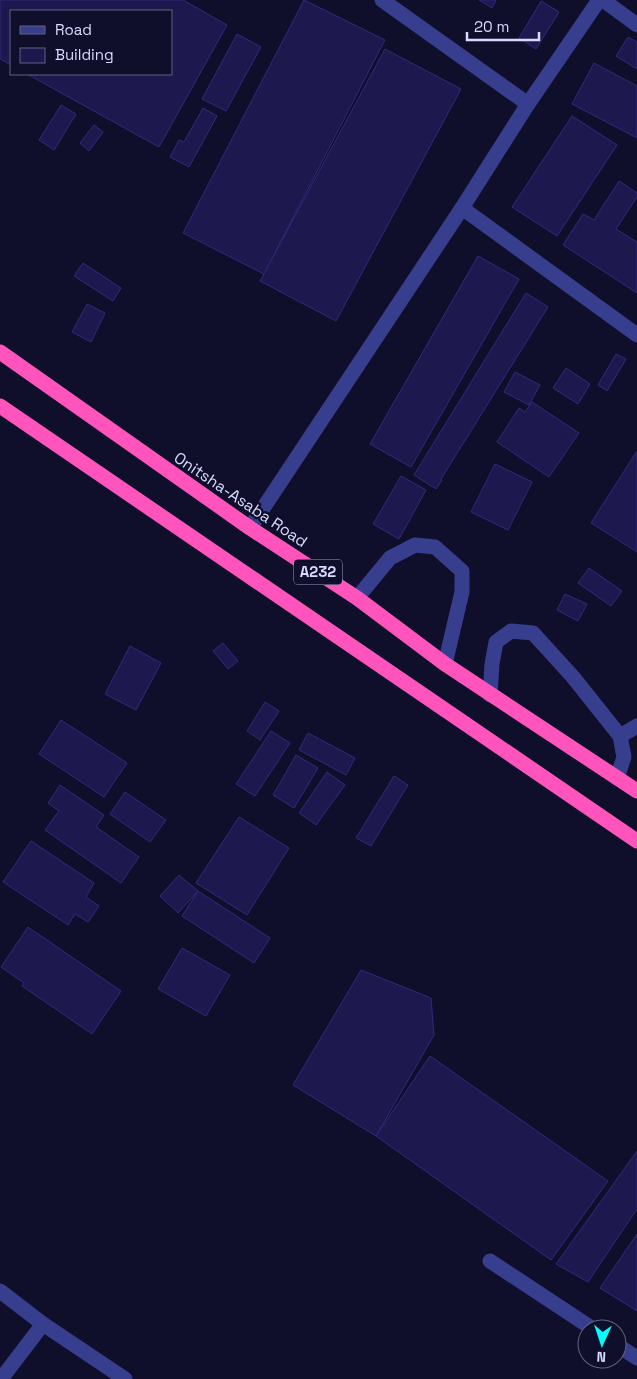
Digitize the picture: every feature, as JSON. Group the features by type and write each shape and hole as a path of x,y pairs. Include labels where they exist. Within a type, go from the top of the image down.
{"highway":[{"name":"Onitsha-Asaba Road","path":"0,352 250,528 357,598 445,664 637,791"},
{"name":"A232","path":"0,406 637,841"}],"street":[{"path":"382,0 528,104"},
{"path":"250,528 462,208 528,104 601,0 637,25"},
{"path":"462,208 637,335"},
{"path":"357,598 390,558 415,545 435,547 462,571 462,592 445,664"},
{"path":"490,695 496,642 512,631 533,633 573,677 620,736 624,757 618,778"},
{"path":"620,736 637,726"},
{"path":"490,1260 578,1319"},
{"path":"0,1291 43,1324 125,1379"},
{"path":"1,1379 43,1324"}],"building":[{"path":"0,0 183,0 227,25 159,147 29,75 172,75 172,10 10,10 10,64 0,59"},
{"path":"304,0 385,40 264,274 183,233"},
{"path":"479,0 496,0 492,8"},
{"path":"541,1 559,12 536,49 519,38"},
{"path":"237,34 261,47 226,111 202,99"},
{"path":"628,37 637,42 637,69 616,56"},
{"path":"385,49 461,89 336,321 260,281"},
{"path":"594,63 637,86 637,138 572,104"},
{"path":"61,105 76,114 54,150 39,140"},
{"path":"203,108 217,116 189,167 170,157 179,140 184,142"},
{"path":"572,116 617,145 557,236 512,207"},
{"path":"94,125 103,132 89,151 80,143"},
{"path":"619,181 637,193 637,197 616,229 637,242 637,293 563,245 583,214 594,220"},
{"path":"478,256 519,279 411,467 370,444"},
{"path":"83,263 121,288 113,301 74,276"},
{"path":"526,293 548,307 436,489 414,475"},
{"path":"87,304 105,313 91,342 72,332"},
{"path":"616,354 626,359 607,391 598,385"},
{"path":"566,368 590,384 578,404 553,388"},
{"path":"515,372 540,385 529,405 504,392"},
{"path":"532,402 579,433 549,477 497,442 519,408 525,412"},
{"path":"637,451 637,552 591,523"},
{"path":"495,464 532,482 508,530 471,512"},
{"path":"401,476 426,490 399,539 373,524"},
{"path":"589,568 622,591 611,606 578,583"},
{"path":"565,594 587,604 578,621 557,610"},
{"path":"223,643 238,661 228,669 213,651"},
{"path":"130,646 161,663 136,710 105,694"},
{"path":"265,702 279,711 260,740 247,731"},
{"path":"61,720 127,763 104,797 39,754"},
{"path":"271,731 290,743 255,796 236,784"},
{"path":"308,733 355,758 346,775 299,750"},
{"path":"296,755 318,768 294,808 273,795"},
{"path":"327,772 345,785 316,825 299,813"},
{"path":"394,776 408,785 371,846 356,838"},
{"path":"60,785 104,815 96,827 139,857 121,883 45,830 59,811 48,803"},
{"path":"125,792 166,820 150,842 110,814"},
{"path":"239,817 289,848 247,915 196,883"},
{"path":"31,841 94,883 86,897 99,906 88,922 75,914 68,925 3,882"},
{"path":"179,875 198,891 178,913 160,896"},
{"path":"198,891 270,938 254,963 182,916"},
{"path":"28,927 121,991 92,1034 22,986 24,983 1,967"},
{"path":"182,948 230,975 206,1016 158,989"},
{"path":"361,970 431,998 434,1035 376,1136 293,1085"},
{"path":"430,1056 608,1181 551,1260 376,1136"},
{"path":"637,1151 637,1209 588,1282 556,1264"},
{"path":"637,1234 637,1311 600,1288"}]}
